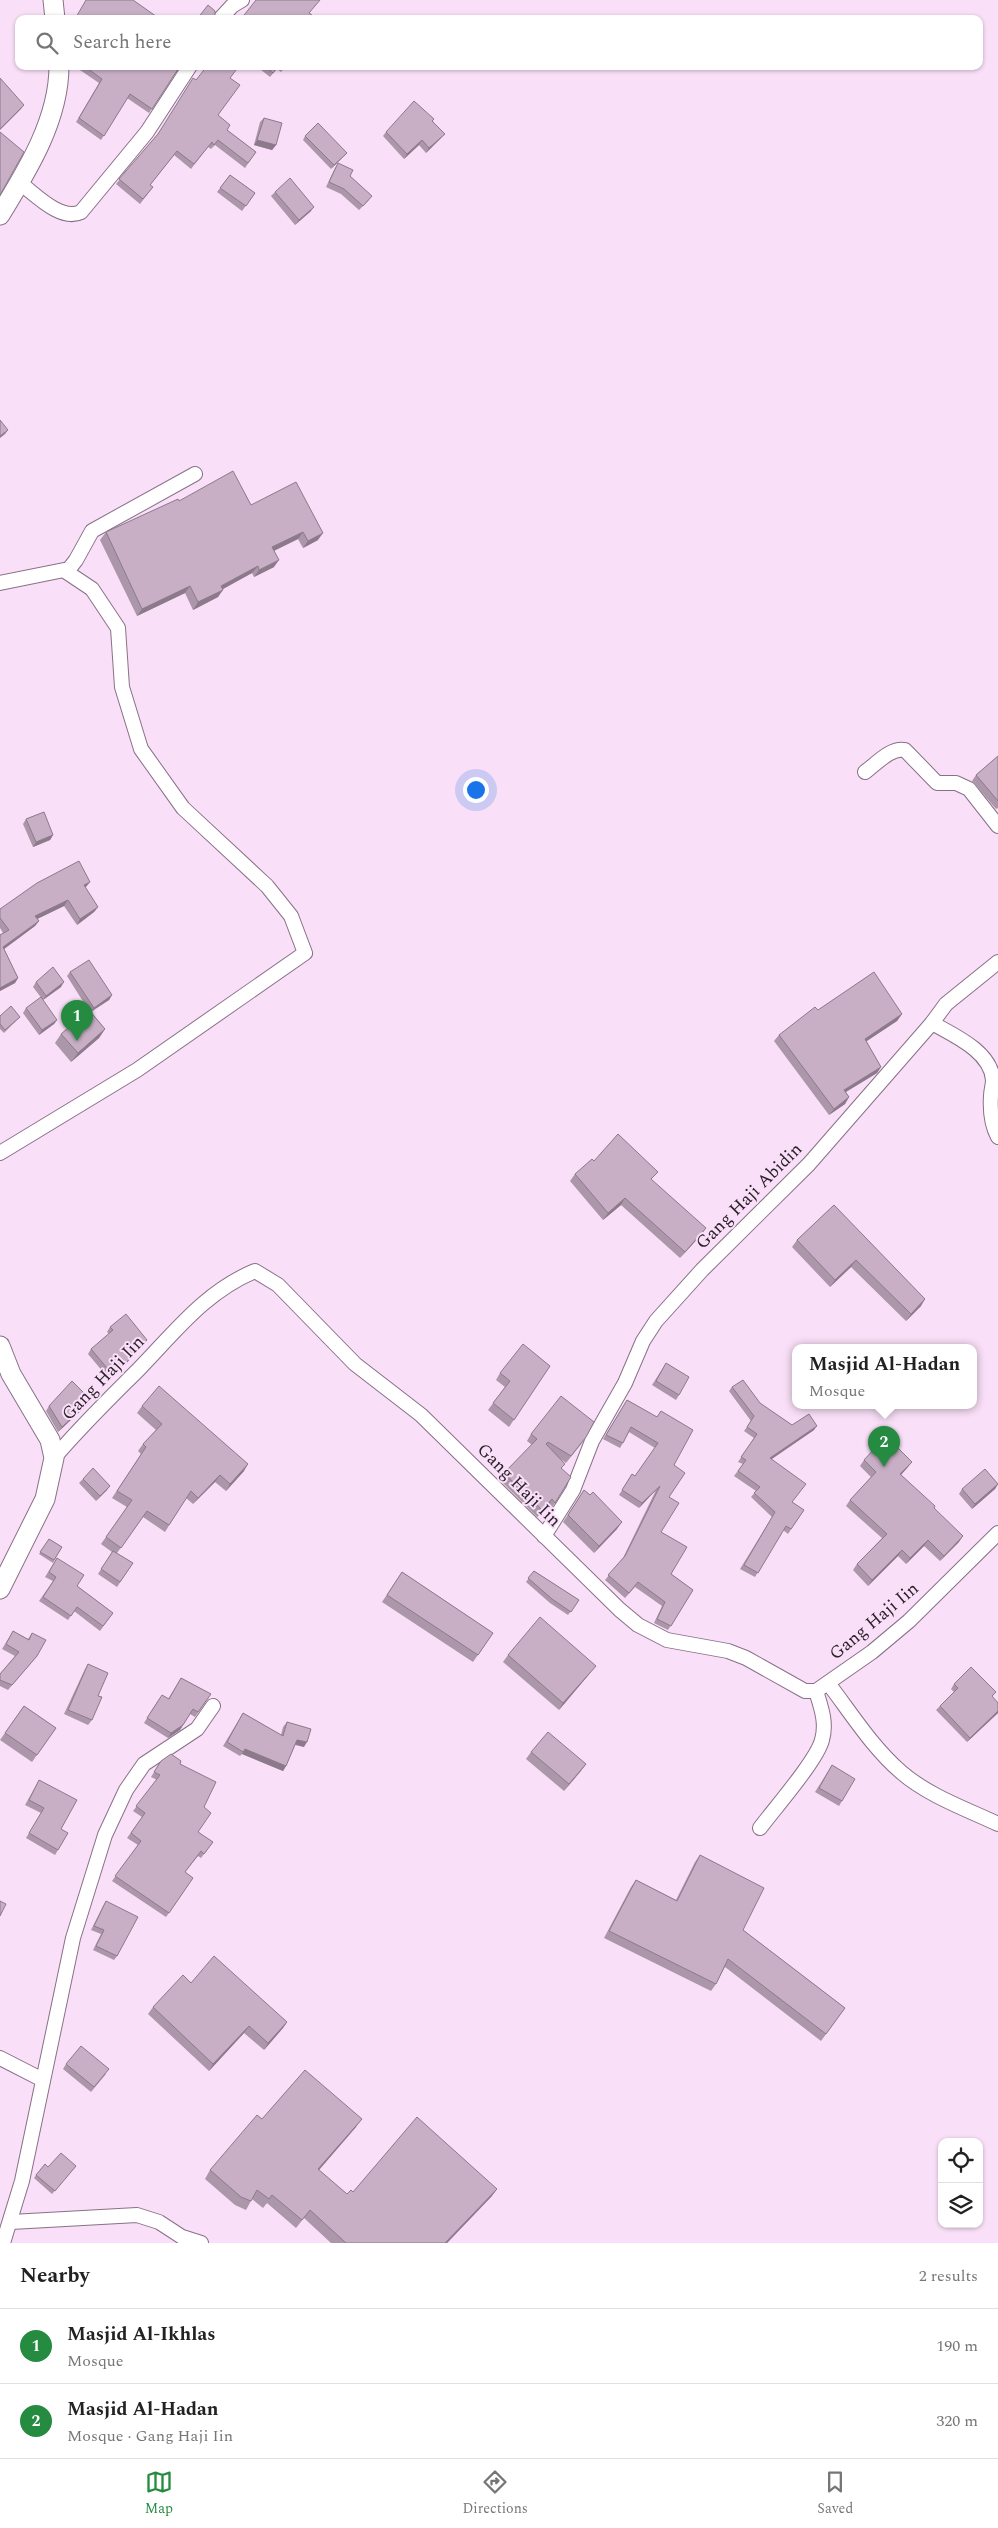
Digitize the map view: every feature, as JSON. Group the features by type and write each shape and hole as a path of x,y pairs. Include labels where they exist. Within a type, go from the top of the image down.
{"street":[{"path":"53,0 55,15"},
{"path":"224,15 232,6 242,0"},
{"path":"0,215 20,183 53,108 58,86 59,70"},
{"path":"20,183 62,213 70,216 81,212 147,132 187,70"},
{"path":"0,583 65,571 72,566 92,531 195,474"},
{"path":"0,1153 137,1070 305,953 290,916 267,886 184,808 142,749 122,687 118,628 92,589 65,571"},
{"path":"866,772 892,751 899,748 905,750 937,783 956,783 969,789 998,826"},
{"name":"Gang Haji Abidin","path":"544,1536 573,1490 592,1441 625,1383 643,1341 656,1321 702,1270 810,1164 932,1023 946,1004 998,962"},
{"path":"932,1023 956,1035 977,1052 989,1067 993,1080 991,1120 998,1138"},
{"name":"Gang Haji Iin","path":"54,1458 102,1404 201,1304 232,1280 255,1271 278,1285 355,1364 421,1415 620,1610 638,1625 667,1640 714,1648 737,1655 805,1691 816,1691 872,1652 909,1621 998,1533"},
{"path":"0,1346 11,1374 50,1440 54,1458 45,1499 0,1589"},
{"path":"828,1683 885,1756 902,1773 924,1788 998,1824"},
{"path":"760,1828 815,1754 822,1740 824,1722 816,1691"},
{"path":"3,2243 22,2181 73,1938 91,1874 114,1812 144,1764 197,1729 213,1706"},
{"path":"0,2058 43,2080"},
{"path":"11,2222 137,2215 159,2222 182,2237 201,2243"}],"building":[{"path":"86,0 133,0 154,15 77,15"},
{"path":"256,0 320,0 309,13 312,15 244,15"},
{"path":"208,5 215,11 215,15 200,15"},
{"path":"90,70 177,70 152,109 130,94 104,136 79,118 102,79"},
{"path":"204,70 236,70 230,78 240,85 218,115 230,125 227,130 256,152 248,163 218,140 214,145 212,142 194,164 177,151 150,185 153,187 143,199 119,179 158,134 193,78 196,80"},
{"path":"0,78 24,105 0,129"},
{"path":"414,101 434,119 432,121 445,134 429,148 422,140 407,154 386,132"},
{"path":"264,118 282,123 276,145 257,140"},
{"path":"318,123 347,153 334,165 305,136"},
{"path":"0,132 24,152 0,195"},
{"path":"338,163 353,170 350,176 372,196 363,206 344,189 329,182"},
{"path":"230,175 255,193 246,206 220,188"},
{"path":"290,178 314,207 299,220 275,192"},
{"path":"0,420 8,430 0,436"},
{"path":"233,471 251,505 296,482 323,533 308,541 303,532 272,547 279,560 259,570 258,566 221,586 223,590 198,602 190,586 142,609 106,532 178,499 179,501"},
{"path":"998,756 998,801 976,775"},
{"path":"44,812 53,835 36,842 26,819"},
{"path":"79,861 90,882 84,885 98,907 80,919 68,900 35,916 39,921 3,947 18,978 0,988 0,935 9,930 0,918 0,909 37,883"},
{"path":"89,960 112,995 94,1008 70,972"},
{"path":"53,967 64,982 46,996 36,982"},
{"path":"874,972 902,1014 865,1039 881,1067 844,1090 849,1097 834,1109 779,1035 815,1007 818,1010"},
{"path":"41,997 57,1020 42,1030 26,1008"},
{"path":"11,1006 20,1017 5,1030 0,1024 0,1016"},
{"path":"89,1010 105,1029 78,1053 61,1034"},
{"path":"618,1134 658,1172 651,1179 706,1228 685,1252 625,1198 608,1213 575,1174 592,1159 594,1161"},
{"path":"834,1205 925,1299 911,1314 856,1260 835,1280 797,1240"},
{"path":"126,1314 147,1340 128,1357 130,1359 112,1374 91,1349 113,1330 110,1327"},
{"path":"523,1344 550,1366 514,1420 493,1403 510,1381 500,1373"},
{"path":"666,1363 689,1377 679,1395 656,1381"},
{"path":"743,1380 760,1403 792,1425 809,1414 817,1426 770,1458 806,1484 792,1502 804,1510 791,1529 786,1526 758,1573 744,1565 775,1512 754,1493 760,1487 738,1471 746,1460 741,1457 757,1434 747,1427 754,1416 732,1387"},
{"path":"72,1381 91,1400 62,1427 49,1406"},
{"path":"159,1386 248,1464 230,1484 220,1475 198,1498 191,1491 169,1525 147,1511 121,1548 106,1537 132,1500 117,1491 146,1447 143,1444 162,1424 142,1406"},
{"path":"561,1396 594,1422 586,1437 571,1456 548,1442 546,1444 565,1464 561,1468 571,1477 555,1503 552,1499 542,1510 504,1473 537,1439 531,1434"},
{"path":"627,1400 657,1417 661,1411 693,1430 674,1465 685,1473 669,1497 679,1503 661,1532 687,1547 671,1574 693,1590 671,1626 657,1619 665,1602 638,1582 629,1593 608,1575 625,1556 660,1486 642,1503 622,1490 632,1474 635,1476 658,1443 631,1427 623,1443 606,1435"},
{"path":"886,1436 912,1462 900,1474 935,1506 934,1508 963,1536 944,1556 928,1540 910,1558 902,1550 872,1580 857,1564 887,1534 850,1500 876,1472 864,1460"},
{"path":"93,1468 110,1486 100,1496 83,1479"},
{"path":"985,1469 998,1484 975,1504 962,1489"},
{"path":"584,1490 590,1495 593,1492 622,1522 599,1546 568,1515"},
{"path":"49,1539 62,1547 54,1560 40,1552"},
{"path":"113,1551 133,1563 120,1582 101,1569"},
{"path":"57,1558 84,1575 77,1586 113,1613 103,1626 77,1607 71,1616 43,1597 56,1577 49,1572"},
{"path":"534,1571 579,1600 571,1612 552,1599 528,1578"},
{"path":"402,1572 493,1633 478,1655 387,1595"},
{"path":"540,1617 596,1666 563,1703 508,1655"},
{"path":"13,1631 29,1640 32,1633 46,1640 37,1656 12,1685 0,1680 0,1674 19,1652 6,1644"},
{"path":"88,1664 108,1673 98,1696 102,1697 92,1720 68,1710"},
{"path":"971,1667 996,1692 992,1696 998,1703 998,1711 970,1738 940,1706 958,1688 954,1684"},
{"path":"181,1678 211,1694 198,1712 193,1709 183,1725 171,1733 147,1718 162,1695 169,1699"},
{"path":"24,1706 56,1728 37,1755 5,1733"},
{"path":"243,1713 283,1736 287,1722 311,1729 307,1742 297,1740 286,1766 245,1749 243,1752 227,1742"},
{"path":"548,1732 586,1764 569,1784 531,1752"},
{"path":"171,1754 181,1761 180,1764 216,1782 204,1807 211,1813 198,1832 213,1842 204,1854 201,1851 185,1872 193,1878 169,1913 115,1876 141,1841 131,1833 145,1813 136,1806 160,1775 154,1772 161,1761"},
{"path":"832,1765 855,1779 842,1801 819,1788"},
{"path":"39,1780 77,1800 61,1829 68,1833 58,1850 29,1833 44,1808 29,1800"},
{"path":"700,1855 764,1888 743,1930 845,2008 826,2034 728,1959 716,1984 609,1931 636,1880 677,1901"},
{"path":"0,1901 6,1904 0,1916"},
{"path":"106,1901 138,1917 117,1956 96,1946 104,1930 94,1926"},
{"path":"214,1956 287,2022 268,2043 249,2026 213,2064 153,2007 183,1975 191,1983"},
{"path":"81,2046 109,2069 94,2087 66,2064"},
{"path":"305,2070 362,2119 318,2169 347,2194 351,2190 353,2192 417,2117 497,2189 445,2243 346,2243 310,2210 302,2220 272,2195 269,2199 257,2190 251,2201 241,2197 210,2170 257,2115 262,2119"},
{"path":"61,2153 76,2166 55,2191 36,2175 45,2164 48,2167"}],"place":[{"name":"Masjid Al-Ikhlas","path":"77,1041"},
{"name":"Masjid Al-Hadan","path":"884,1467"}]}
